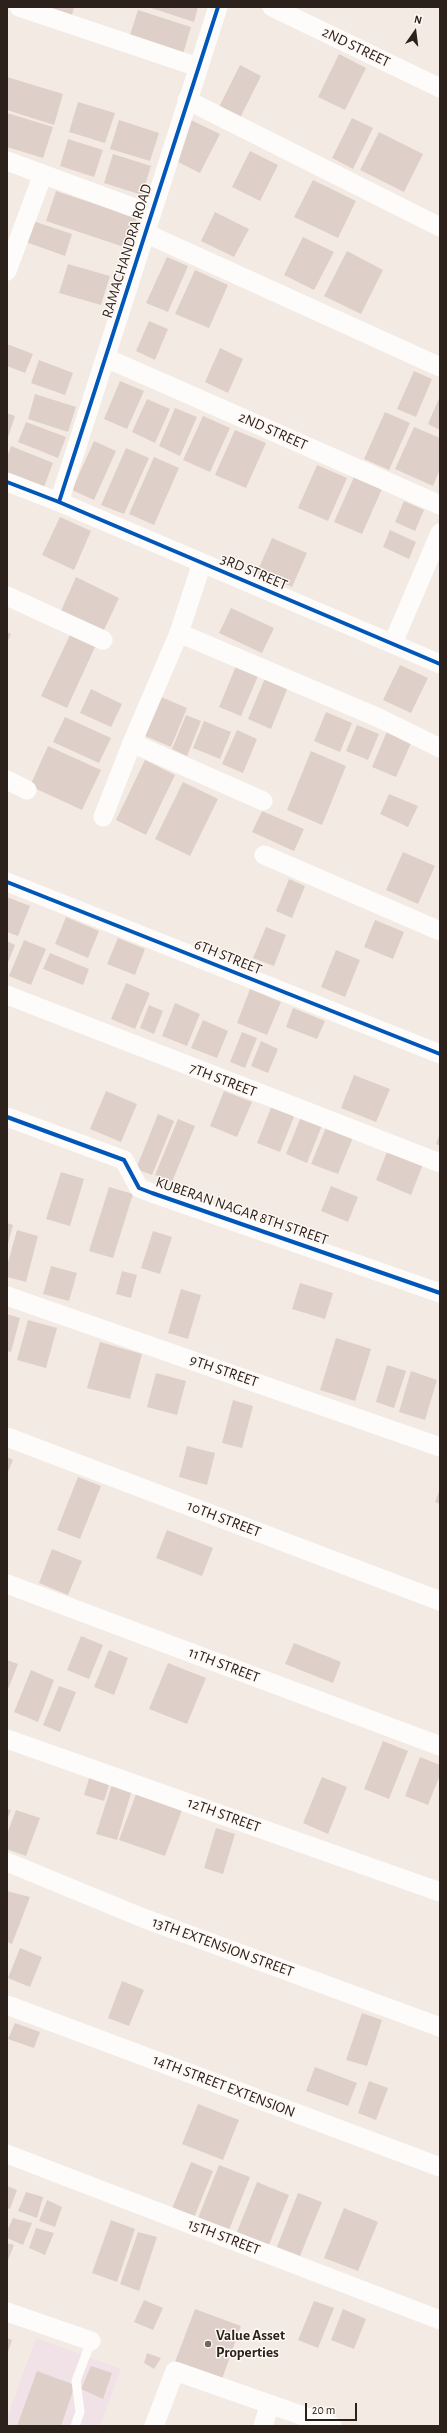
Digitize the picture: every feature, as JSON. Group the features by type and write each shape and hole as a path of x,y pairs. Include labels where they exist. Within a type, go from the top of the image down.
{"street":[{"path":"19,7 198,67"},
{"name":"RAMACHANDRA ROAD","path":"59,502 218,7"},
{"name":"2ND STREET","path":"272,7 440,88"},
{"path":"187,100 440,227"},
{"path":"7,161 151,214"},
{"path":"7,271 43,174"},
{"path":"145,233 440,367"},
{"name":"2ND STREET","path":"106,358 440,505"},
{"name":"3RD STREET","path":"7,482 59,502 440,664"},
{"path":"393,643 440,533"},
{"path":"102,817 179,634 202,563"},
{"path":"7,596 103,640"},
{"path":"179,634 379,718 440,748"},
{"path":"132,743 263,801"},
{"path":"7,780 27,790"},
{"path":"264,855 440,931"},
{"name":"6TH STREET","path":"7,882 440,1054"},
{"name":"7TH STREET","path":"7,995 440,1164"},
{"name":"KUBERAN NAGAR 8TH STREET","path":"7,1117 124,1160 139,1188 440,1292"},
{"name":"9TH STREET","path":"7,1296 440,1447"},
{"name":"10TH STREET","path":"7,1438 440,1601"},
{"name":"11TH STREET","path":"7,1584 440,1746"},
{"name":"12TH STREET","path":"7,1738 440,1892"},
{"name":"13TH EXTENSION STREET","path":"7,1862 143,1918 440,2027"},
{"name":"14TH STREET EXTENSION","path":"7,2005 440,2168"},
{"name":"15TH STREET","path":"7,2154 440,2320"},
{"path":"7,2312 91,2341"},
{"path":"154,2426 175,2371 332,2426"},
{"path":"263,2426 270,2404"}],"lane":[{"path":"75,2426 80,2412 76,2381 91,2341"}],"shaded area":[{"path":"36,2338 121,2369 100,2426 7,2426 7,2418"}],"building":[{"path":"48,7 74,7 72,15"},
{"path":"148,7 198,7 194,22"},
{"path":"138,10 191,27 183,54 129,38"},
{"path":"339,54 366,68 345,110 318,97"},
{"path":"240,65 261,76 239,120 218,109"},
{"path":"7,77 63,94 54,125 7,110"},
{"path":"78,102 115,113 105,143 69,132"},
{"path":"7,113 53,127 43,158 7,147"},
{"path":"352,118 373,128 353,169 332,158"},
{"path":"119,120 159,133 150,161 110,149"},
{"path":"191,120 220,134 200,173 172,159"},
{"path":"379,132 423,154 404,192 360,170"},
{"path":"68,139 103,150 94,177 60,166"},
{"path":"250,151 278,165 260,201 232,187"},
{"path":"113,154 151,166 142,195 104,183"},
{"path":"313,180 356,201 338,238 294,217"},
{"path":"56,191 137,218 127,248 46,221"},
{"path":"215,212 249,229 234,257 201,241"},
{"path":"33,221 72,234 65,256 26,242"},
{"path":"303,237 334,252 314,290 284,275"},
{"path":"347,251 383,270 361,314 324,296"},
{"path":"167,257 188,266 168,312 146,303"},
{"path":"68,264 110,276 101,305 59,293"},
{"path":"195,270 228,285 209,328 175,314"},
{"path":"149,321 168,329 155,360 136,351"},
{"path":"7,344 33,354 25,373 7,366"},
{"path":"220,348 243,359 228,393 205,382"},
{"path":"39,360 73,373 65,395 31,383"},
{"path":"414,371 432,379 416,417 397,409"},
{"path":"120,381 144,391 127,429 104,419"},
{"path":"35,394 76,407 68,432 28,419"},
{"path":"440,396 440,430 428,424"},
{"path":"147,399 170,409 155,443 132,432"},
{"path":"175,408 197,417 180,456 159,446"},
{"path":"385,412 410,423 389,470 364,459"},
{"path":"7,413 15,416 7,440"},
{"path":"203,416 230,428 210,472 183,460"},
{"path":"26,422 66,437 58,458 18,442"},
{"path":"414,427 440,438 440,469 433,486 395,469"},
{"path":"235,430 266,443 246,488 215,475"},
{"path":"94,441 116,451 94,500 72,490"},
{"path":"11,446 53,463 44,487 7,473 7,457"},
{"path":"126,448 149,458 124,514 101,505"},
{"path":"154,457 179,468 154,525 129,514"},
{"path":"317,465 347,478 328,521 298,508"},
{"path":"354,477 382,489 362,534 334,522"},
{"path":"404,501 424,510 415,531 395,522"},
{"path":"60,517 91,531 74,570 42,555"},
{"path":"390,530 416,542 409,559 383,547"},
{"path":"272,538 307,553 292,587 257,572"},
{"path":"76,577 119,598 103,632 60,613"},
{"path":"231,608 274,628 262,653 219,633"},
{"path":"7,632 11,634 7,643"},
{"path":"70,635 95,647 67,708 41,696"},
{"path":"400,665 428,678 411,713 383,700"},
{"path":"236,666 258,676 241,716 219,707"},
{"path":"265,678 288,687 271,729 248,719"},
{"path":"91,689 122,704 111,727 80,713"},
{"path":"159,696 187,708 171,747 143,735"},
{"path":"326,712 352,723 340,752 314,741"},
{"path":"186,715 201,721 187,756 172,749"},
{"path":"65,717 111,738 99,763 53,742"},
{"path":"204,721 231,732 220,759 193,748"},
{"path":"357,725 379,734 368,760 346,751"},
{"path":"237,730 257,739 243,773 222,764"},
{"path":"387,731 412,741 396,777 372,767"},
{"path":"48,746 101,770 82,810 30,786"},
{"path":"311,751 346,766 322,825 287,810"},
{"path":"145,760 175,775 146,835 116,820"},
{"path":"183,782 218,799 190,856 155,839"},
{"path":"389,794 418,806 408,827 380,814"},
{"path":"262,811 304,829 294,851 252,832"},
{"path":"403,852 435,866 418,904 386,890"},
{"path":"289,879 305,886 292,918 276,911"},
{"path":"7,897 30,906 18,936 7,932"},
{"path":"66,917 99,931 88,958 55,944"},
{"path":"375,920 404,932 393,959 364,947"},
{"path":"266,927 286,935 274,966 253,958"},
{"path":"118,938 145,949 135,975 107,964"},
{"path":"24,940 46,949 31,985 9,976"},
{"path":"7,941 15,945 7,965"},
{"path":"336,950 360,960 345,997 321,987"},
{"path":"50,953 89,969 83,985 43,969"},
{"path":"126,983 150,993 135,1029 111,1019"},
{"path":"250,989 281,1002 267,1035 237,1023"},
{"path":"175,1003 200,1014 187,1046 162,1036"},
{"path":"149,1005 163,1011 154,1034 140,1028"},
{"path":"293,1008 325,1021 317,1039 286,1027"},
{"path":"203,1020 228,1031 217,1058 191,1048"},
{"path":"242,1032 257,1038 245,1068 230,1062"},
{"path":"261,1041 278,1049 268,1073 251,1066"},
{"path":"354,1075 390,1089 376,1122 341,1108"},
{"path":"106,1091 137,1104 121,1142 90,1129"},
{"path":"224,1091 252,1102 237,1137 210,1126"},
{"path":"272,1105 295,1114 280,1152 257,1143"},
{"path":"158,1114 174,1121 152,1175 136,1169"},
{"path":"302,1114 323,1123 307,1163 286,1154"},
{"path":"178,1119 195,1126 172,1182 155,1175"},
{"path":"327,1125 354,1135 338,1174 311,1164"},
{"path":"440,1133 440,1146 436,1144"},
{"path":"390,1144 425,1159 411,1195 376,1180"},
{"path":"61,1172 84,1179 70,1226 46,1219"},
{"path":"331,1186 358,1197 348,1222 321,1211"},
{"path":"109,1187 133,1194 113,1258 89,1251"},
{"path":"7,1223 13,1225 7,1247"},
{"path":"17,1230 38,1236 26,1282 7,1277 7,1266"},
{"path":"153,1231 172,1237 160,1274 141,1268"},
{"path":"51,1266 77,1273 69,1301 43,1294"},
{"path":"122,1271 137,1275 131,1298 116,1294"},
{"path":"300,1283 333,1293 325,1319 292,1309"},
{"path":"181,1289 201,1295 188,1339 168,1333"},
{"path":"7,1314 20,1318 11,1352 7,1351"},
{"path":"28,1320 57,1328 46,1368 17,1360"},
{"path":"336,1338 371,1349 355,1401 320,1390"},
{"path":"100,1342 142,1354 130,1399 87,1388"},
{"path":"387,1365 406,1371 394,1408 376,1402"},
{"path":"411,1371 437,1380 425,1420 399,1412"},
{"path":"156,1373 186,1381 177,1415 147,1407"},
{"path":"233,1400 253,1406 242,1448 222,1443"},
{"path":"187,1446 215,1453 207,1485 179,1477"},
{"path":"7,1457 13,1460 7,1474"},
{"path":"78,1477 101,1486 80,1539 57,1530"},
{"path":"440,1489 440,1504 435,1502"},
{"path":"167,1530 213,1548 202,1576 156,1558"},
{"path":"52,1549 82,1561 68,1595 39,1583"},
{"path":"81,1636 103,1645 89,1679 67,1670"},
{"path":"294,1643 341,1662 333,1683 285,1664"},
{"path":"109,1650 128,1658 114,1695 94,1687"},
{"path":"7,1660 18,1664 7,1692"},
{"path":"168,1663 206,1678 187,1724 149,1709"},
{"path":"31,1670 54,1680 38,1722 14,1712"},
{"path":"59,1686 76,1692 60,1732 43,1725"},
{"path":"383,1741 408,1751 389,1799 364,1789"},
{"path":"420,1757 440,1765 440,1775 428,1805 405,1796"},
{"path":"90,1775 110,1782 104,1801 84,1795"},
{"path":"322,1777 347,1787 328,1834 303,1823"},
{"path":"112,1784 132,1790 117,1840 96,1834"},
{"path":"136,1794 182,1810 165,1856 119,1840"},
{"path":"7,1809 11,1810 7,1820"},
{"path":"16,1810 40,1818 26,1856 7,1849 7,1834"},
{"path":"216,1828 235,1834 223,1874 204,1868"},
{"path":"7,1891 30,1897 12,1944 7,1942"},
{"path":"20,1948 42,1957 30,1987 8,1978"},
{"path":"122,1981 144,1990 129,2026 108,2018"},
{"path":"362,2013 382,2020 367,2066 346,2060"},
{"path":"15,2023 40,2032 34,2048 8,2039"},
{"path":"315,2067 357,2083 348,2106 306,2091"},
{"path":"369,2081 388,2088 376,2120 358,2113"},
{"path":"198,2104 239,2120 223,2160 182,2144"},
{"path":"191,2162 213,2171 193,2220 171,2211"},
{"path":"219,2165 250,2177 229,2230 198,2218"},
{"path":"257,2182 289,2195 269,2245 237,2232"},
{"path":"7,2186 17,2190 10,2209 7,2208"},
{"path":"26,2192 43,2197 37,2218 18,2211"},
{"path":"298,2193 322,2202 300,2256 277,2247"},
{"path":"47,2200 62,2207 55,2227 39,2221"},
{"path":"344,2208 378,2222 358,2271 324,2258"},
{"path":"13,2218 32,2223 23,2245 7,2238 7,2231"},
{"path":"111,2220 135,2229 117,2282 92,2273"},
{"path":"36,2228 54,2233 45,2255 29,2248"},
{"path":"138,2232 157,2237 139,2291 120,2284"},
{"path":"7,2243 14,2245 7,2263"},
{"path":"144,2300 163,2308 153,2330 134,2322"},
{"path":"314,2301 334,2308 318,2348 298,2340"},
{"name":"Value Asset Properties","path":"195,2309 241,2326 222,2379 175,2362"},
{"path":"343,2309 366,2319 354,2349 331,2340"},
{"path":"7,2338 12,2340 7,2355"},
{"path":"147,2353 161,2358 154,2369 144,2363"},
{"path":"91,2366 112,2373 103,2399 81,2389"},
{"path":"37,2371 75,2385 61,2426 17,2426"}],"cycle path":[{"path":"59,502 218,7"},
{"path":"7,482 59,502 440,664"},
{"path":"7,882 440,1054"},
{"path":"7,1117 124,1160 139,1188 440,1293"}],"place":[{"name":"Value Asset Properties","path":"208,2344"}]}
